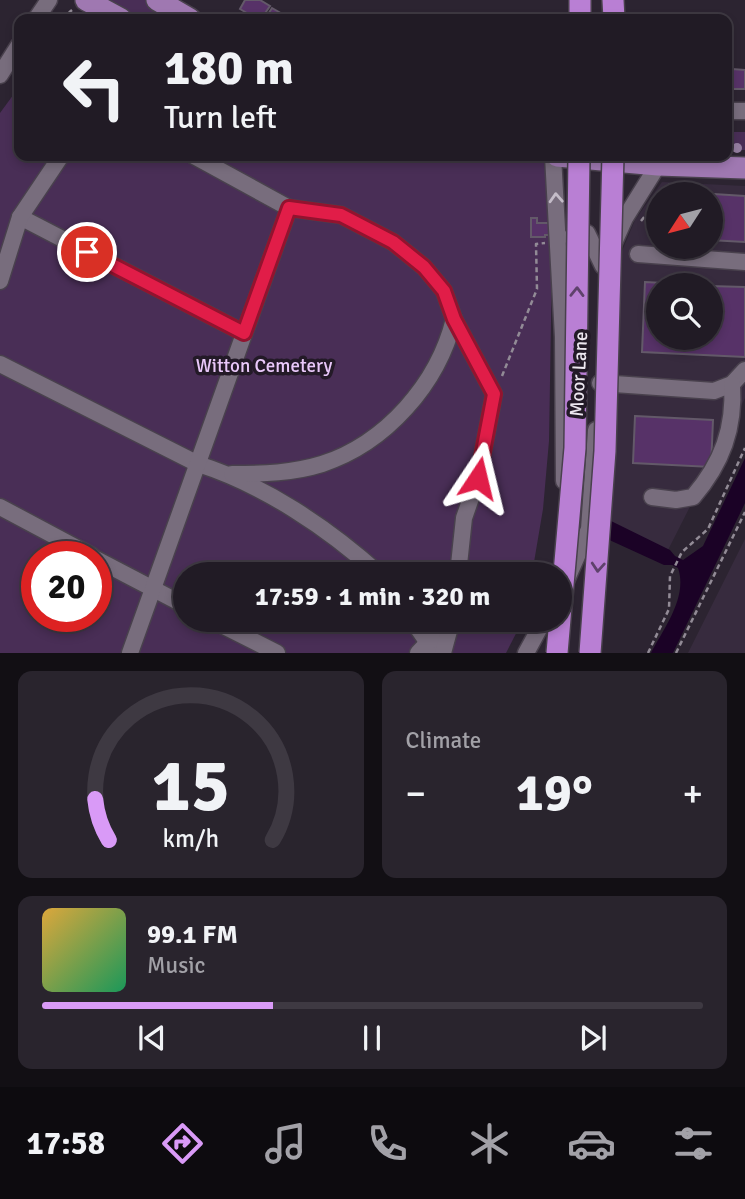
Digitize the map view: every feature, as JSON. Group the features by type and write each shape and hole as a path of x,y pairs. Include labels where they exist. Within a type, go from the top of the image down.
{"highway":[{"path":"557,653 575,448 579,161"},
{"path":"590,653 605,452 613,161"}],"main road":[{"path":"86,0 112,14"},
{"path":"158,0 182,14"},
{"path":"606,161 658,166 745,168"}],"street":[{"path":"0,75 14,53"},
{"path":"0,281 20,217 58,161"},
{"path":"203,161 289,208 341,215 393,242 424,267 444,291 454,319 494,394 478,478 464,518 459,562"},
{"name":"Moor Lane","path":"554,562 564,456 563,337 555,161"},
{"name":"Moor Lane","path":"572,572 589,529 600,383 603,266 625,218 658,166"},
{"path":"130,653 289,208"},
{"path":"20,217 244,333"},
{"path":"558,240 587,233 603,266"},
{"path":"638,254 745,262"},
{"path":"229,474 274,474 322,464 367,443 405,411 431,374 454,319"},
{"path":"0,364 198,464 229,474 321,526 366,562"},
{"path":"600,383 714,391 732,384 745,370"},
{"path":"652,497 676,500 693,497 709,479 729,436 734,405 732,384"},
{"path":"0,507 63,541"},
{"path":"559,524 589,529"},
{"path":"112,567 173,599"},
{"path":"235,632 276,653"},
{"path":"418,632 427,650 441,632"},
{"path":"443,653 447,632"},
{"path":"526,653 536,632"}],"path":[{"path":"494,394 537,289 536,244 558,240"},
{"path":"648,653 669,610 670,576 682,552 708,529 745,448"},
{"path":"676,653 745,512"}],"shaded area":[{"path":"723,185 745,186 745,398 667,552 609,526 622,251 635,220 646,205 646,259 723,259"},
{"path":"745,458 745,503 673,653 651,653 677,601 680,590 678,568 664,565 605,538 611,521 670,550 683,560 703,546"},
{"path":"745,539 745,653 688,653"}],"green space":[{"path":"110,0 145,0 169,14 133,14"},
{"name":"Witton Cemetery","path":"14,94 14,161 550,161 552,261 549,441 543,509 534,562 173,562 173,632 517,632 506,653 0,653 0,113"},
{"path":"732,132 745,132 745,150 732,150"}],"building":[{"path":"245,0 260,0 270,6 264,14 248,14 240,9"},
{"path":"272,8 282,14 268,14"},
{"path":"732,69 745,70 745,89 732,89"},
{"path":"723,195 745,196 745,242 723,241"},
{"path":"531,218 537,218 537,223 549,223 549,235 531,237"},
{"path":"645,282 646,350 723,350 723,286 745,287 745,357 642,352"},
{"path":"635,416 713,420 711,467 633,463"}],"route":[{"path":"87,252 244,333 289,208 341,215 393,242 424,267 444,291 472,357 494,394 478,478"}]}
